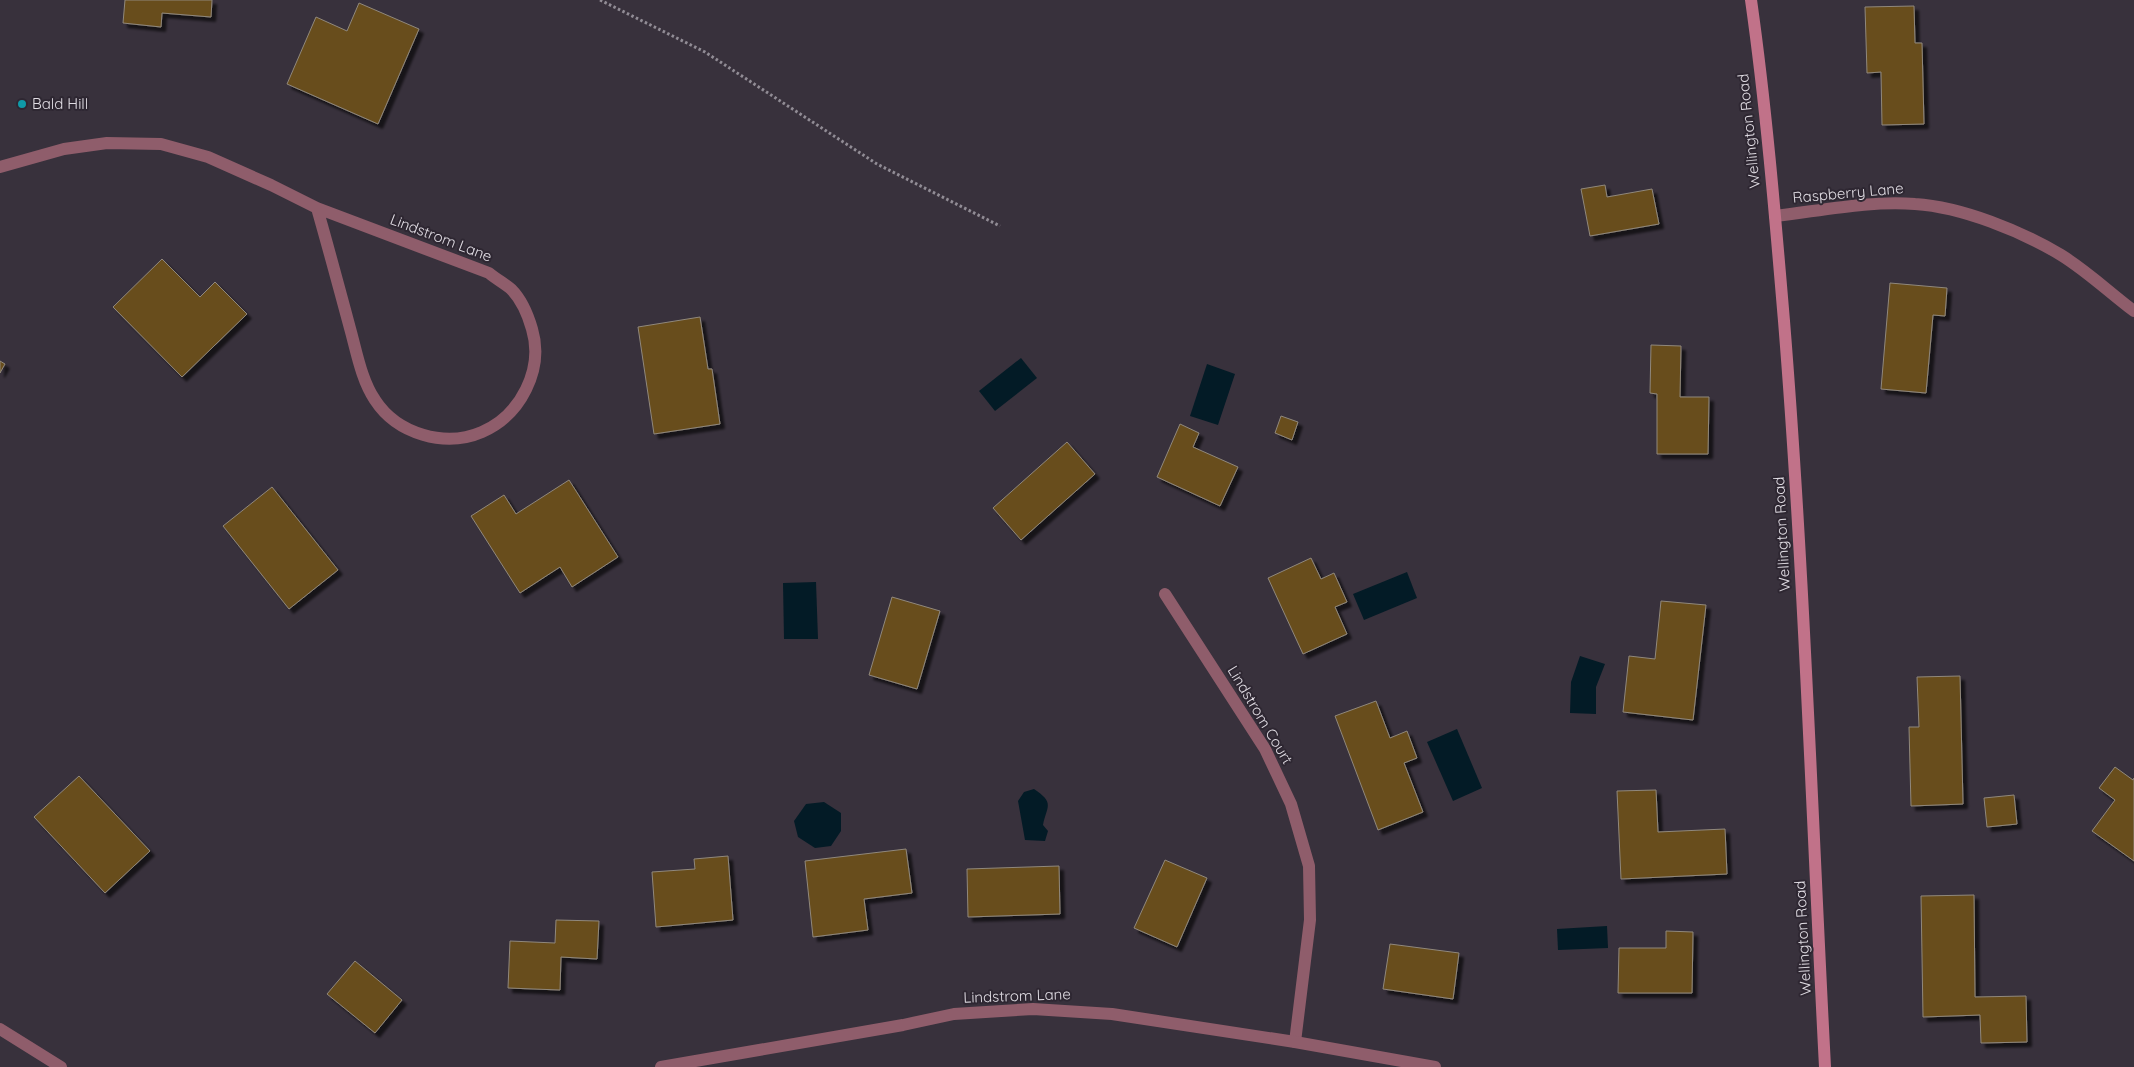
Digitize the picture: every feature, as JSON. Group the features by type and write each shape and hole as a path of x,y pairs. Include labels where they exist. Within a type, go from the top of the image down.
{"main road":[{"name":"Wellington Road","path":"1750,0 1775,216 1794,447 1809,703 1825,1067"}],"street":[{"name":"Lindstrom Lane","path":"0,167 64,149 107,143 161,144 208,157 317,208 490,273 511,290 527,313 535,339 534,367 525,393 508,415 482,432 453,439 422,436 395,422 374,400 362,372 317,208"},
{"name":"Raspberry Lane","path":"1775,216 1868,205 1916,204 1962,213 2016,231 2062,256 2134,311"},
{"name":"Lindstrom Court","path":"1165,594 1265,749 1291,804 1309,866 1310,920 1295,1042"},
{"name":"Lindstrom Lane","path":"661,1067 893,1027 954,1014 1033,1009 1112,1014 1295,1042 1435,1067"},
{"path":"0,1029 61,1067"}],"path":[{"path":"600,0 705,52 878,164 1000,226"}],"water":[{"path":"1021,358 1037,378 995,411 979,391"},
{"path":"1207,364 1235,374 1218,425 1190,416"},
{"path":"1407,572 1417,598 1364,620 1353,594"},
{"path":"816,582 818,639 784,639 783,583"},
{"path":"1580,656 1605,664 1596,687 1596,714 1570,713 1571,682"},
{"path":"1457,729 1482,788 1453,801 1427,742"},
{"path":"1034,789 1045,798 1048,805 1043,825 1048,831 1045,841 1025,840 1018,801 1024,792"},
{"path":"824,802 841,813 841,831 831,846 815,848 798,837 794,821 806,804"},
{"path":"1607,926 1608,948 1558,950 1557,929"}],"building":[{"path":"125,0 212,0 211,17 162,13 161,27 123,23"},
{"path":"359,3 419,29 378,124 287,84 316,17 347,31"},
{"path":"1914,6 1915,43 1922,43 1924,124 1882,125 1881,72 1867,73 1865,7"},
{"path":"1605,185 1607,197 1652,189 1659,224 1590,236 1581,189"},
{"path":"162,259 200,297 215,282 247,314 182,377 113,307"},
{"path":"1890,283 1947,288 1945,316 1933,315 1926,393 1881,389"},
{"path":"700,317 708,369 712,369 720,424 654,434 638,327"},
{"path":"1651,345 1681,346 1680,397 1709,397 1708,454 1657,454 1657,394 1650,393"},
{"path":"0,361 5,364 0,373"},
{"path":"1281,416 1298,422 1292,440 1275,433"},
{"path":"1180,424 1199,433 1193,447 1238,467 1220,506 1157,477"},
{"path":"1067,442 1095,474 1021,540 993,508"},
{"path":"569,480 618,557 572,587 560,567 520,593 471,516 504,495 516,514"},
{"path":"272,487 338,570 289,609 223,526"},
{"path":"1311,558 1321,579 1334,573 1347,602 1335,607 1347,634 1303,654 1268,578"},
{"path":"892,597 940,611 917,689 869,675"},
{"path":"1661,601 1706,605 1693,720 1623,712 1629,656 1655,659"},
{"path":"1960,676 1963,804 1911,806 1909,727 1919,727 1917,677"},
{"path":"1376,701 1390,738 1407,731 1417,758 1404,763 1423,812 1378,830 1335,716"},
{"path":"2115,767 2133,780 2134,778 2134,861 2092,831 2115,800 2099,788"},
{"path":"79,776 150,851 105,893 34,817"},
{"path":"1656,790 1658,832 1725,829 1727,874 1621,879 1617,791"},
{"path":"2014,795 2017,824 1987,827 1984,798"},
{"path":"906,849 912,893 864,899 868,930 813,937 805,861"},
{"path":"728,856 733,920 656,927 652,872 695,869 694,859"},
{"path":"1165,860 1207,878 1177,947 1134,928"},
{"path":"1059,866 1060,914 968,917 967,869"},
{"path":"1974,895 1975,997 2026,996 2027,1042 1981,1043 1980,1015 1923,1017 1921,896"},
{"path":"556,920 599,921 597,959 561,957 560,990 508,988 510,941 555,943"},
{"path":"1666,931 1693,932 1692,993 1618,993 1619,948 1666,948"},
{"path":"1390,944 1459,953 1453,999 1383,989"},
{"path":"355,961 402,1000 375,1033 327,994"}],"place":[{"name":"Bald Hill","path":"22,104"}]}
